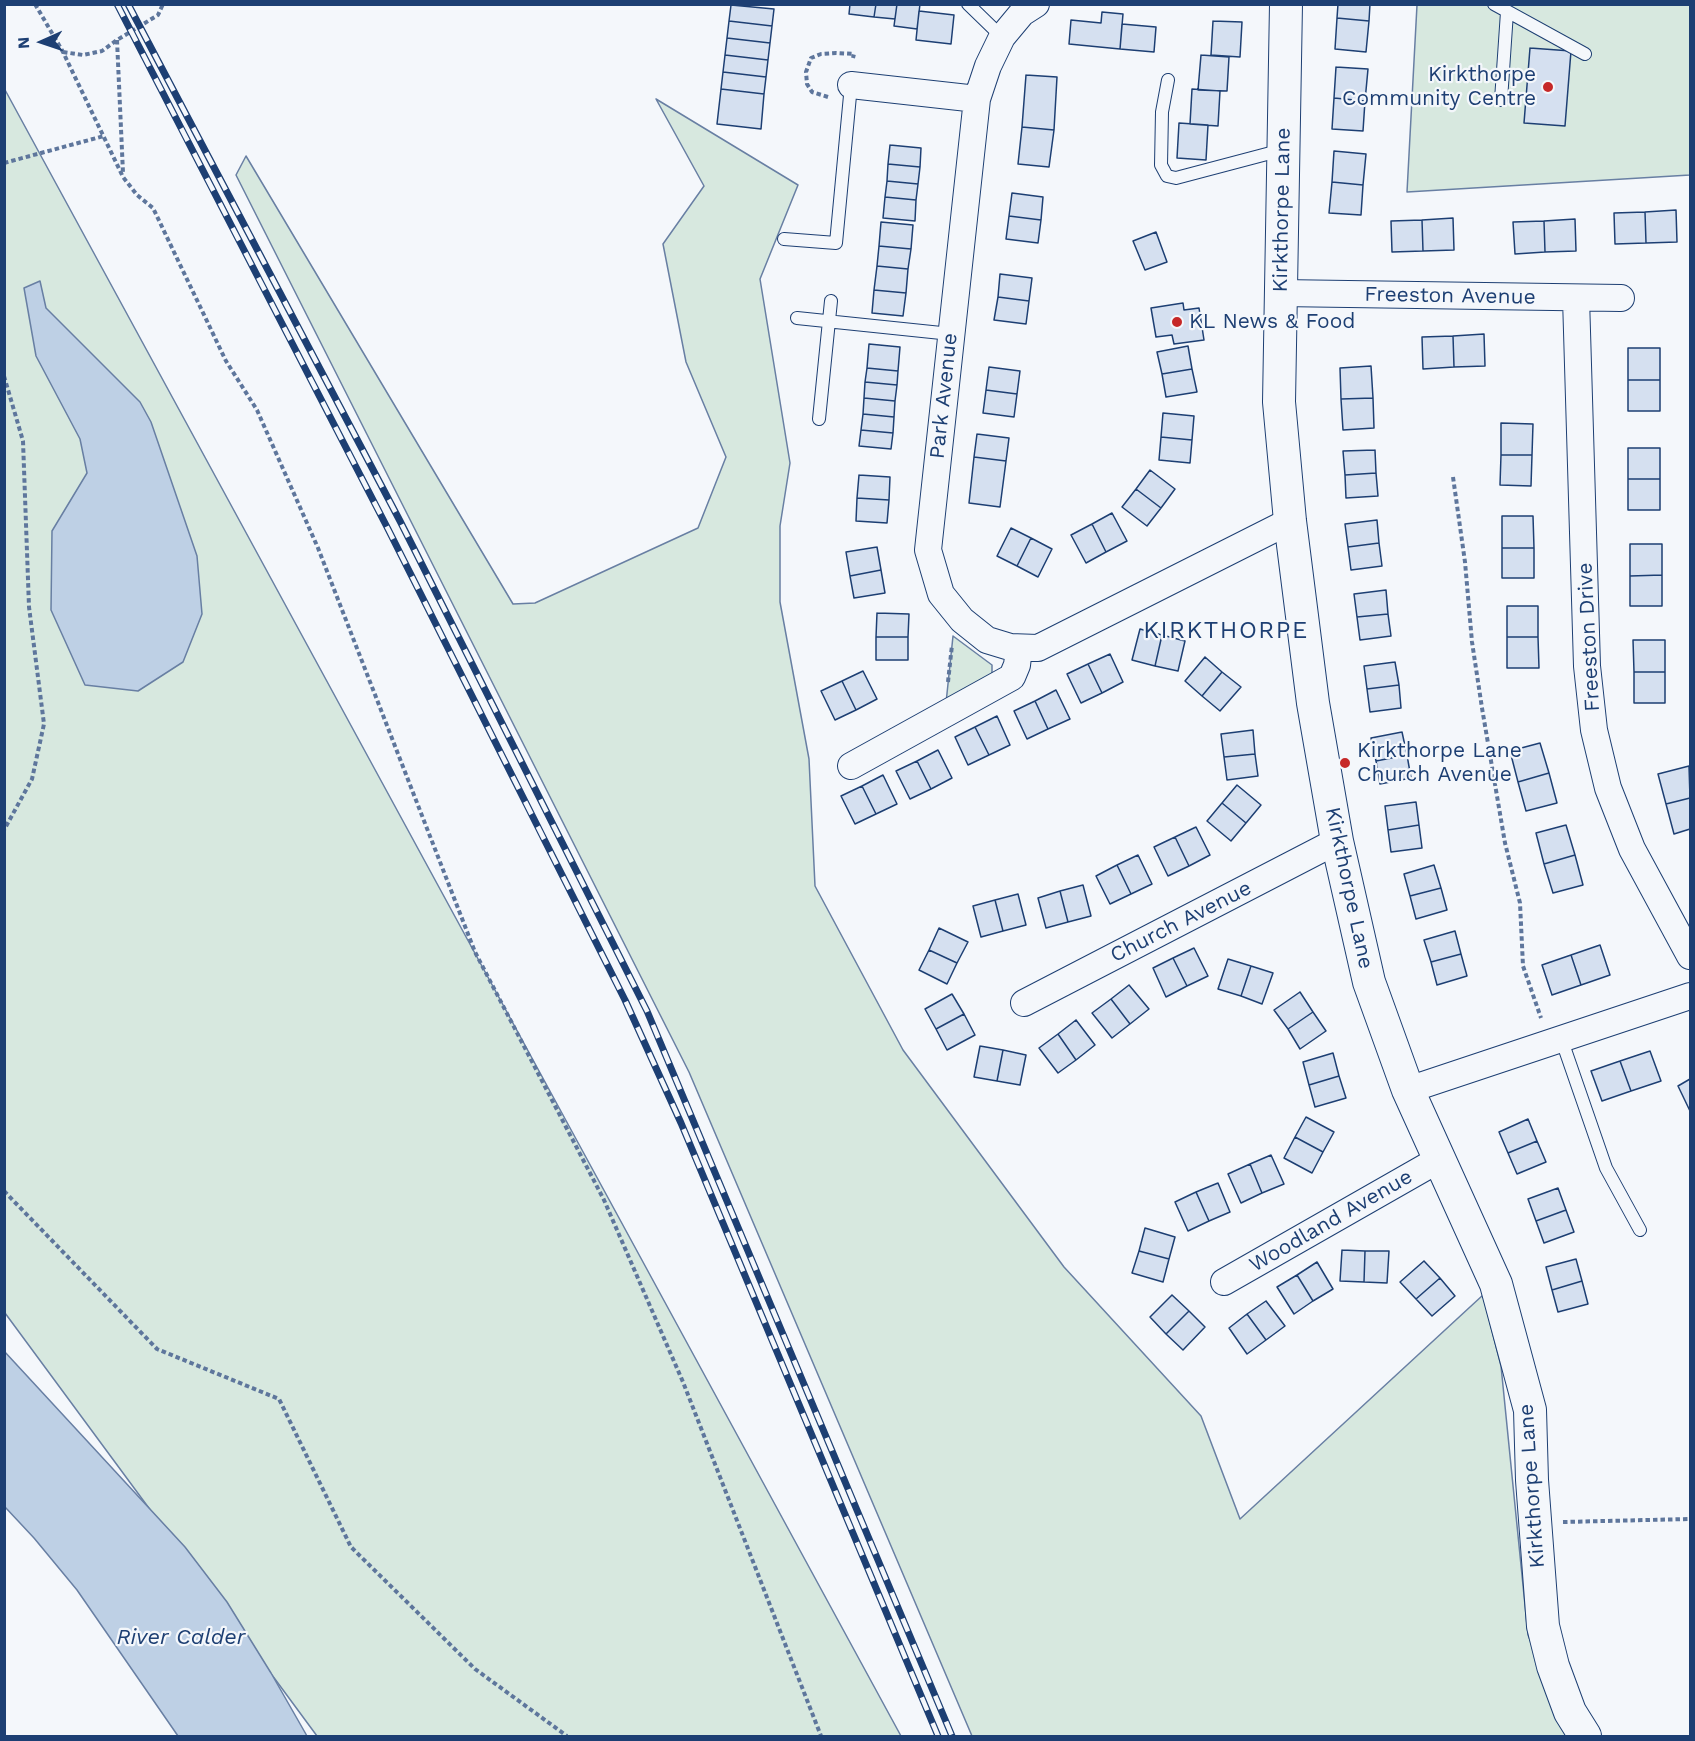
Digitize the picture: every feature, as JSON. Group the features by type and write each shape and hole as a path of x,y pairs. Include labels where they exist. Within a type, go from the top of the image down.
{"street":[{"name":"Park Avenue","path":"1036,4 1022,13 1002,37 988,66 977,99 928,550 941,594 962,620 987,640 1019,648 1038,648 1290,521"},
{"name":"Kirkthorpe Lane","path":"1286,4 1279,402 1290,521 1313,703 1337,841 1370,982 1408,1090 1496,1284 1527,1398 1530,1410 1543,1626 1553,1666 1570,1712 1585,1737"},
{"path":"851,85 977,99"},
{"name":"Freeston Avenue","path":"1280,293 1620,298"},
{"name":"Freeston Drive","path":"1576,298 1587,666 1594,730 1608,788 1632,849 1690,956"},
{"path":"851,766 1012,677 1017,665 1019,648"},
{"name":"Church Avenue","path":"1024,1003 1337,841"},
{"path":"1408,1090 1690,996"},
{"name":"Woodland Avenue","path":"1224,1282 1438,1160"}],"lane":[{"path":"968,4 1002,37"},
{"path":"1494,4 1585,54"},
{"path":"1501,100 1507,12"},
{"path":"1168,80 1161,133 1161,165 1167,176 1176,178 1283,149"},
{"path":"784,239 836,243 851,85"},
{"path":"819,419 831,301"},
{"path":"797,318 951,334"},
{"path":"1555,1040 1606,1168 1640,1230"}],"path":[{"path":"35,4 63,52 123,177 137,195 153,208 226,361 257,410 318,548 427,823 475,952 604,1200 682,1382 821,1737"},
{"path":"63,52 83,55 102,51 158,15 163,4"},
{"path":"117,40 123,177"},
{"path":"4,163 104,136"},
{"path":"4,376 23,441 29,607 44,724 32,779 4,830"},
{"path":"1453,477 1482,708 1505,843 1520,903 1523,966 1555,1040"},
{"path":"947,713 955,612"},
{"path":"4,1191 157,1349 279,1399 351,1547 475,1669 567,1737"},
{"path":"1535,1523 1690,1519"}],"shaded area":[{"path":"1417,5 1690,5 1690,175 1407,192"},
{"path":"4,88 901,1736 317,1736 5,1313"},
{"path":"656,99 798,185 760,279 790,463 780,526 780,602 809,759 815,886 903,1050 1064,1267 1201,1416 1240,1519 1483,1295 1501,1366 1528,1635 1569,1736 972,1736 689,1072 236,175 246,156 513,604 535,603 698,528 726,457 686,362 663,244 704,186"},
{"path":"953,636 992,665 992,674 946,703"}],"water":[{"path":"40,281 46,308 140,402 151,422 197,556 202,614 183,662 138,691 85,685 51,610 52,531 87,473 80,439 36,356 24,288"},
{"name":"River Calder","path":"4,1351 185,1547 227,1602 307,1736 178,1736 77,1590 5,1507"}],"building":[{"path":"850,4 876,4 874,17 849,14"},
{"path":"876,4 897,4 895,19 874,17"},
{"path":"897,4 920,4 917,29 894,26"},
{"path":"1338,4 1370,4 1369,21 1337,18"},
{"path":"731,5 774,9 772,26 729,21"},
{"path":"919,11 954,15 951,44 916,40"},
{"path":"1102,12 1123,14 1120,49 1069,44 1071,20 1101,23"},
{"path":"1337,18 1369,21 1366,52 1335,49"},
{"path":"729,21 772,26 770,43 727,38"},
{"path":"1213,21 1242,22 1240,57 1211,55"},
{"path":"1122,24 1156,27 1154,52 1120,49"},
{"path":"727,38 770,43 768,60 725,55"},
{"name":"Kirkthorpe Community Centre","path":"1530,48 1571,51 1565,126 1524,123"},
{"path":"725,55 768,60 766,77 723,72"},
{"path":"1201,55 1229,57 1227,91 1198,90"},
{"path":"1336,67 1368,69 1365,101 1334,98"},
{"path":"723,72 766,77 764,94 721,89"},
{"path":"1026,75 1057,77 1054,130 1022,127"},
{"path":"721,89 764,94 761,129 717,124"},
{"path":"1192,89 1220,91 1218,126 1190,124"},
{"path":"1334,98 1365,101 1363,131 1332,129"},
{"path":"1179,123 1208,125 1206,160 1177,158"},
{"path":"1022,127 1054,130 1049,167 1018,164"},
{"path":"890,145 921,148 920,167 888,164"},
{"path":"1334,151 1366,154 1363,185 1332,182"},
{"path":"888,164 920,167 918,184 887,181"},
{"path":"887,181 918,184 916,200 885,197"},
{"path":"1332,182 1363,185 1361,215 1329,213"},
{"path":"1012,193 1043,197 1041,220 1009,216"},
{"path":"885,197 916,200 915,221 883,218"},
{"path":"1676,210 1677,242 1646,243 1645,212"},
{"path":"1645,212 1646,243 1615,244 1614,213"},
{"path":"1009,216 1041,220 1038,243 1006,239"},
{"path":"1453,218 1454,250 1423,251 1422,220"},
{"path":"1575,219 1576,251 1545,252 1544,221"},
{"path":"1422,220 1423,251 1392,252 1391,221"},
{"path":"1544,221 1545,252 1515,254 1513,222"},
{"path":"881,222 913,225 911,249 879,246"},
{"path":"1156,232 1167,262 1145,270 1133,241"},
{"path":"879,246 911,249 908,269 877,266"},
{"path":"877,266 908,269 906,293 874,290"},
{"path":"1000,274 1032,278 1029,301 998,297"},
{"path":"874,290 906,293 903,316 872,313"},
{"path":"998,297 1029,301 1026,324 994,320"},
{"name":"KL News & Food","path":"1183,303 1184,310 1199,308 1204,340 1174,344 1172,335 1156,337 1151,308"},
{"path":"1484,334 1485,366 1454,367 1453,336"},
{"path":"1453,336 1454,367 1423,369 1422,337"},
{"path":"869,344 900,347 898,371 867,368"},
{"path":"1188,346 1192,369 1162,374 1157,352"},
{"path":"1628,348 1660,348 1660,380 1628,380"},
{"path":"1371,366 1373,398 1341,399 1340,368"},
{"path":"989,367 1020,371 1017,394 986,390"},
{"path":"867,368 898,371 897,385 865,382"},
{"path":"1192,369 1197,392 1166,397 1162,374"},
{"path":"1628,380 1660,380 1660,411 1628,411"},
{"path":"865,382 897,385 895,401 864,398"},
{"path":"986,390 1017,394 1014,417 983,413"},
{"path":"864,398 895,401 894,417 863,414"},
{"path":"1373,398 1374,428 1343,430 1341,399"},
{"path":"1163,413 1194,416 1192,440 1161,437"},
{"path":"863,414 894,417 893,433 861,430"},
{"path":"1501,423 1533,424 1532,455 1501,455"},
{"path":"861,430 893,433 891,449 859,446"},
{"path":"977,434 1009,438 1006,461 974,457"},
{"path":"1161,437 1192,440 1190,463 1159,460"},
{"path":"1628,448 1660,448 1660,479 1628,479"},
{"path":"1375,450 1376,473 1345,475 1343,451"},
{"path":"1501,455 1532,455 1531,486 1500,485"},
{"path":"974,457 1006,461 1000,507 969,503"},
{"path":"1150,470 1175,489 1161,508 1136,489"},
{"path":"1376,473 1378,496 1346,498 1345,475"},
{"path":"859,475 890,477 889,500 857,498"},
{"path":"1628,479 1660,479 1660,510 1628,510"},
{"path":"1136,489 1161,508 1147,526 1122,507"},
{"path":"857,498 889,500 887,523 856,521"},
{"path":"1112,513 1127,541 1106,552 1092,524"},
{"path":"1502,516 1533,516 1534,548 1502,548"},
{"path":"1377,520 1379,543 1348,547 1345,524"},
{"path":"1092,524 1106,552 1086,563 1071,535"},
{"path":"1011,528 1031,538 1017,566 997,556"},
{"path":"1031,538 1052,549 1038,577 1017,566"},
{"path":"1379,543 1382,566 1351,570 1348,547"},
{"path":"1630,544 1662,544 1662,575 1630,576"},
{"path":"877,547 881,570 850,576 846,552"},
{"path":"1502,548 1534,548 1534,578 1502,578"},
{"path":"881,570 885,593 854,598 850,576"},
{"path":"1662,575 1662,606 1630,606 1630,576"},
{"path":"1386,590 1388,614 1357,617 1354,594"},
{"path":"1507,606 1538,606 1538,637 1507,637"},
{"path":"877,613 909,614 908,637 876,637"},
{"path":"1388,614 1391,636 1360,640 1357,617"},
{"path":"1140,629 1162,635 1155,666 1132,660"},
{"path":"1162,635 1185,641 1178,671 1155,666"},
{"path":"876,637 908,637 908,660 876,660"},
{"path":"1507,637 1538,637 1539,668 1507,668"},
{"path":"1633,640 1665,640 1665,672 1634,672"},
{"path":"1110,654 1123,682 1102,693 1088,664"},
{"path":"1205,657 1222,672 1202,696 1185,681"},
{"path":"1395,662 1399,685 1367,689 1364,666"},
{"path":"1088,664 1102,693 1081,703 1067,674"},
{"path":"863,671 877,699 856,710 842,681"},
{"path":"1222,672 1241,687 1220,711 1202,696"},
{"path":"1634,672 1665,672 1665,703 1634,703"},
{"path":"842,681 856,710 835,720 821,691"},
{"path":"1399,685 1401,708 1370,712 1367,689"},
{"path":"1056,690 1070,719 1048,729 1035,701"},
{"path":"1035,701 1048,729 1027,739 1014,711"},
{"path":"997,716 1010,745 989,755 975,727"},
{"path":"975,727 989,755 968,765 955,737"},
{"path":"1253,730 1255,754 1224,757 1221,734"},
{"path":"1402,732 1407,755 1376,761 1371,738"},
{"path":"1540,743 1549,773 1518,782 1510,751"},
{"path":"938,750 952,778 931,789 917,761"},
{"path":"1255,754 1258,776 1227,780 1224,757"},
{"path":"1407,755 1411,778 1380,784 1376,761"},
{"path":"917,761 931,789 910,799 896,771"},
{"path":"1689,766 1690,798 1666,804 1658,774"},
{"path":"1549,773 1557,803 1526,811 1518,782"},
{"path":"883,775 897,804 876,814 862,786"},
{"path":"1237,785 1261,805 1246,823 1222,803"},
{"path":"862,786 876,814 855,824 841,796"},
{"path":"1690,798 1690,829 1674,834 1666,804"},
{"path":"1416,802 1419,825 1388,830 1385,806"},
{"path":"1222,803 1246,823 1231,841 1207,821"},
{"path":"1419,825 1422,848 1391,852 1388,830"},
{"path":"1566,825 1575,855 1544,864 1536,833"},
{"path":"1196,827 1210,855 1189,866 1175,837"},
{"path":"1175,837 1189,866 1168,876 1154,847"},
{"path":"1138,855 1152,884 1131,894 1117,865"},
{"path":"1575,855 1583,885 1553,893 1544,864"},
{"path":"1117,865 1131,894 1110,904 1096,876"},
{"path":"1434,865 1441,888 1410,896 1404,874"},
{"path":"1083,885 1091,916 1068,922 1060,891"},
{"path":"1441,888 1447,910 1416,919 1410,896"},
{"path":"1060,891 1068,922 1046,928 1038,898"},
{"path":"1018,894 1026,925 1003,931 995,900"},
{"path":"995,900 1003,931 981,937 973,906"},
{"path":"939,928 968,942 957,963 929,950"},
{"path":"1455,931 1461,954 1431,962 1424,940"},
{"path":"1600,945 1610,975 1581,985 1571,955"},
{"path":"1194,948 1208,976 1187,986 1173,958"},
{"path":"929,950 957,963 947,984 919,970"},
{"path":"1461,954 1467,976 1437,985 1431,962"},
{"path":"1571,955 1581,985 1552,995 1542,965"},
{"path":"1173,958 1187,986 1166,997 1153,968"},
{"path":"1228,959 1251,966 1241,996 1218,989"},
{"path":"1251,966 1273,973 1262,1004 1241,996"},
{"path":"1129,985 1149,1009 1130,1024 1111,999"},
{"path":"1300,992 1313,1012 1288,1029 1274,1010"},
{"path":"952,994 964,1014 936,1029 925,1009"},
{"path":"1111,999 1130,1024 1112,1038 1092,1013"},
{"path":"1313,1012 1326,1031 1300,1049 1288,1029"},
{"path":"964,1014 975,1035 947,1050 936,1029"},
{"path":"1076,1020 1095,1045 1076,1060 1058,1034"},
{"path":"1058,1034 1076,1060 1058,1073 1039,1048"},
{"path":"980,1046 1003,1050 997,1081 974,1077"},
{"path":"1003,1050 1026,1055 1020,1085 997,1081"},
{"path":"1650,1051 1661,1081 1631,1091 1620,1061"},
{"path":"1333,1053 1339,1076 1309,1085 1303,1062"},
{"path":"1620,1061 1631,1091 1602,1101 1591,1071"},
{"path":"1339,1076 1346,1098 1315,1107 1309,1085"},
{"path":"1690,1079 1690,1111 1678,1086"},
{"path":"1306,1117 1334,1132 1323,1152 1295,1137"},
{"path":"1528,1119 1537,1141 1508,1153 1499,1132"},
{"path":"1295,1137 1323,1152 1312,1173 1284,1158"},
{"path":"1537,1141 1546,1162 1517,1174 1508,1153"},
{"path":"1271,1155 1284,1184 1262,1193 1250,1164"},
{"path":"1250,1164 1262,1193 1241,1203 1228,1174"},
{"path":"1218,1183 1230,1212 1209,1221 1196,1192"},
{"path":"1558,1188 1566,1210 1536,1221 1528,1199"},
{"path":"1196,1192 1209,1221 1188,1231 1175,1202"},
{"path":"1566,1210 1574,1232 1544,1243 1536,1221"},
{"path":"1145,1228 1175,1237 1169,1259 1139,1251"},
{"path":"1342,1250 1365,1251 1364,1282 1340,1281"},
{"path":"1139,1251 1169,1259 1163,1282 1132,1273"},
{"path":"1365,1251 1389,1251 1387,1283 1364,1282"},
{"path":"1576,1259 1582,1281 1552,1290 1546,1267"},
{"path":"1424,1261 1440,1278 1416,1299 1400,1282"},
{"path":"1317,1262 1333,1289 1313,1301 1297,1275"},
{"path":"1297,1275 1313,1301 1294,1314 1277,1287"},
{"path":"1440,1278 1455,1296 1432,1316 1416,1299"},
{"path":"1582,1281 1588,1304 1558,1312 1552,1290"},
{"path":"1172,1295 1189,1311 1166,1334 1150,1317"},
{"path":"1266,1301 1285,1326 1266,1340 1247,1314"},
{"path":"1189,1311 1205,1327 1183,1350 1166,1334"},
{"path":"1247,1314 1266,1340 1247,1354 1229,1328"}],"railway":[{"path":"117,4 388,529 625,1000 681,1123 938,1736"},
{"path":"128,4 400,521 647,1011 952,1736"}],"place":[{"name":"Kirkthorpe Community Centre","path":"1548,87"},
{"name":"KL News & Food","path":"1177,322"},
{"name":"Kirkthorpe Lane Church Avenue","path":"1345,763"}],"district":[{"name":"KIRKTHORPE","path":"1226,631"}]}
